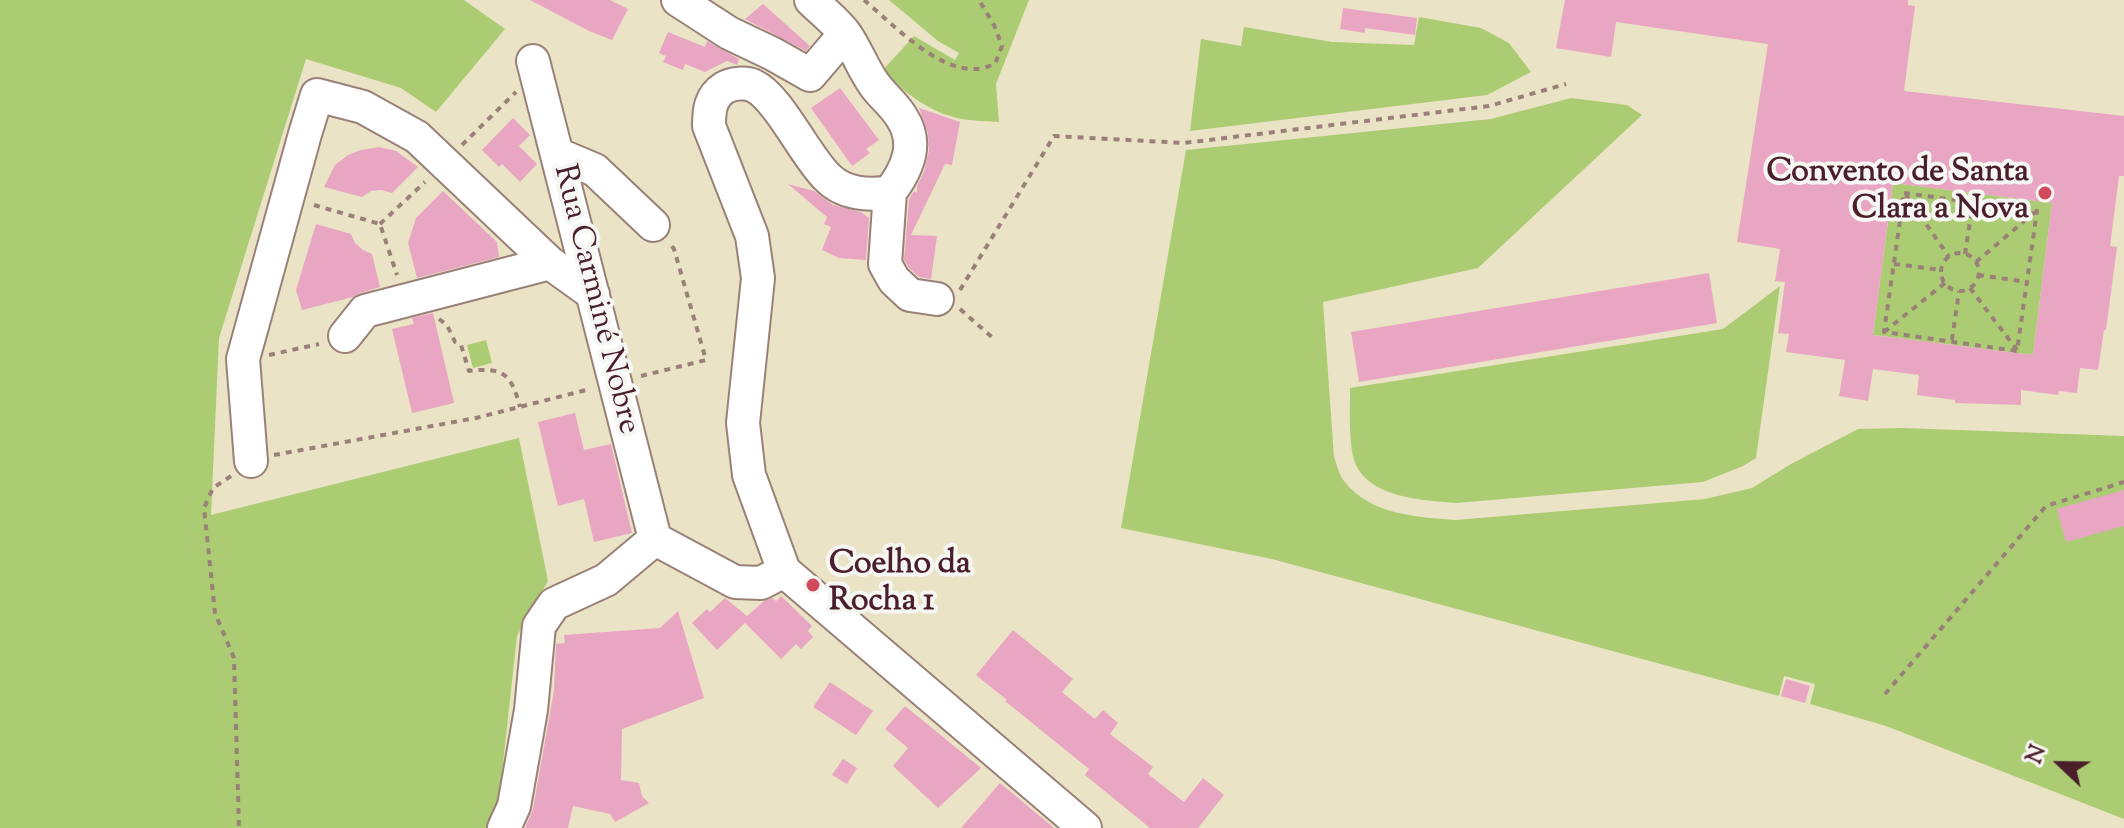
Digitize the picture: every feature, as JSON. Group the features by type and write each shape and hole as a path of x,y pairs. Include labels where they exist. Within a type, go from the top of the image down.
{"street":[{"path":"678,0 729,33 810,75 845,34"},
{"path":"811,0 845,34 873,84 902,116 909,131 908,164 890,192 885,264 894,280 910,295 937,299"},
{"name":"Rua Carminé Nobre","path":"534,66 655,539"},
{"path":"890,192 874,195 858,193 827,178 770,99 754,86 737,83 725,87 715,97 709,109 709,126 752,236 758,278 743,423 749,475 784,571 1085,828"},
{"path":"251,461 243,359 317,95 363,107 417,137 550,263 593,294"},
{"path":"557,154 595,170 653,225"},
{"path":"329,340 365,311 550,263"},
{"path":"504,828 514,806 531,710 539,626 554,604 606,580 655,539 735,582 761,583 784,571"}],"path":[{"path":"864,0 929,55 958,66 977,69 995,64 1002,46 979,0"},
{"path":"380,224 445,162 534,66"},
{"path":"994,339 953,302 1054,136 1184,143 1489,106 1566,84"},
{"path":"1904,193 2037,211"},
{"path":"1904,193 1949,257"},
{"path":"1884,332 1904,193"},
{"path":"287,198 380,224 418,297 447,325 455,342 461,345 469,371 490,368 505,375 514,383 520,407"},
{"path":"1965,254 1973,202"},
{"path":"1976,262 2037,211"},
{"path":"2017,351 2037,211"},
{"path":"615,382 706,360 674,249 653,225"},
{"path":"1965,254 1976,262 1977,280 1970,288 1959,291 1945,283 1942,270 1949,257 1965,254"},
{"path":"1894,264 1942,270"},
{"path":"1978,275 2027,282"},
{"path":"1884,332 1945,283"},
{"path":"1970,288 2017,351"},
{"path":"1952,341 1959,291"},
{"path":"1884,332 2017,351"},
{"path":"273,355 329,340"},
{"path":"239,828 234,658 215,613 204,508 213,488 251,461 476,418 574,394"},
{"path":"1885,694 2046,506 2124,482"}],"green space":[{"path":"0,0 464,0 505,29 436,112 401,88 306,59 219,338 211,515 519,438 548,581 517,636 499,800 488,828 0,828"},
{"path":"889,0 1029,0 996,84 999,122 962,119 939,112 909,94 882,71 914,36 955,60 959,53 938,41"},
{"path":"1419,17 1481,28 1509,43 1531,72 1487,95 1190,131 1201,39 1241,46 1244,27 1332,42 1414,45"},
{"path":"1571,98 1627,105 1642,115 1478,268 1323,302 1334,457 1344,481 1367,501 1395,512 1456,520 1705,499 1752,488 1858,429 2124,436 2124,819 1886,726 1810,704 1815,684 1784,676 1779,696 1272,559 1121,528 1186,150 1491,119"},
{"path":"1893,183 2052,203 2033,355 1873,335"},
{"path":"1780,286 1756,458 1743,466 1703,482 1456,503 1393,494 1366,479 1357,467 1351,443 1350,388 1723,329"},
{"path":"486,340 492,363 473,368 467,345"}],"building":[{"path":"530,0 610,0 628,9 612,40"},
{"name":"Convento de Santa Clara a Nova","path":"1565,0 1908,0 1908,5 1915,6 1904,91 2124,116 2124,176 2119,176 2110,246 2117,247 2098,370 2080,368 2077,393 2059,391 2058,395 2021,390 2021,405 1955,403 1955,400 1917,395 1919,375 1873,369 1868,401 1839,396 1845,360 1786,352 1789,334 1778,333 1785,282 1775,281 1780,249 1737,242 1768,44 1616,22 1611,57 1556,48","holes":["1893,183 2052,203 2033,355 1873,335"]},
{"path":"763,4 810,46 806,51 745,19"},
{"path":"1343,8 1417,18 1415,35 1365,28 1365,33 1340,29"},
{"path":"668,32 705,47 707,41 739,59 737,65 727,61 705,72 685,64 683,70 663,62 666,56 659,53"},
{"path":"840,88 879,140 866,149 870,153 852,166 811,108"},
{"path":"919,108 960,122 952,165 945,164 911,235 937,236 931,279 919,277 904,260 909,199 914,191 917,193 929,150 928,133"},
{"path":"513,118 530,135 519,146 537,164 520,182 482,150"},
{"path":"379,147 396,151 418,167 392,193 371,191 362,197 324,187 335,165 348,155"},
{"path":"788,184 814,191 833,205 861,212 869,218 866,260 839,258 822,250 831,227 824,224 827,217"},
{"path":"443,191 497,242 499,257 417,278 408,243 416,218"},
{"path":"316,224 351,234 355,243 372,254 380,287 302,310 296,290"},
{"path":"1709,273 1717,323 1359,382 1351,332"},
{"path":"433,313 454,403 412,413 392,329 414,324 412,318"},
{"path":"575,413 584,450 611,444 632,533 594,542 584,499 558,506 538,422"},
{"path":"2124,490 2124,526 2066,542 2057,509"},
{"path":"781,596 812,626 808,631 813,637 801,649 796,644 781,659 745,623 717,650 692,623 725,598 747,616 764,601 773,598 776,601"},
{"path":"678,611 704,698 622,729 621,780 639,783 642,796 649,803 615,822 610,814 573,806 568,828 525,828 533,809 554,690 556,644 565,643 564,635 660,628"},
{"path":"1013,630 1073,679 1062,692 1095,719 1103,710 1118,723 1110,734 1153,767 1148,774 1184,802 1203,778 1224,795 1198,828 1150,828 1085,775 1089,769 976,675"},
{"path":"1786,679 1810,686 1805,703 1781,696"},
{"path":"830,682 873,711 856,735 813,707"},
{"path":"905,706 981,768 938,808 893,766 908,748 885,729"},
{"path":"843,759 857,768 847,784 832,775"},
{"path":"1000,783 1011,792 1054,828 961,828"}],"place":[{"name":"Convento de Santa Clara a Nova","path":"2045,193"},
{"name":"Coelho da Rocha 1","path":"813,585"}]}
